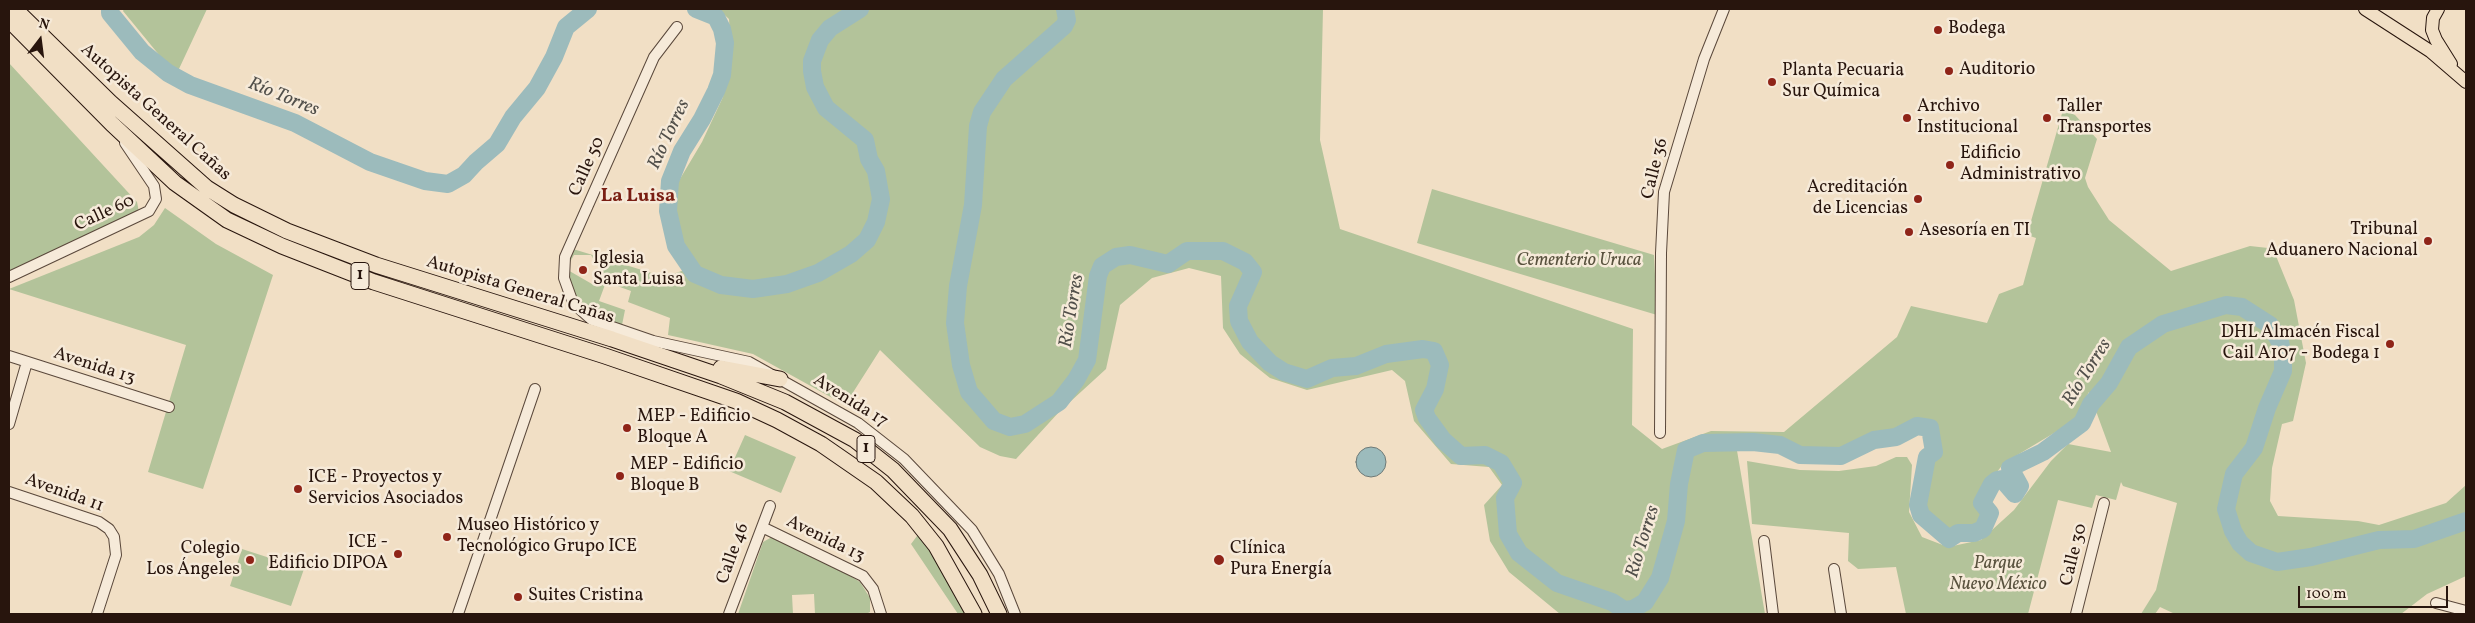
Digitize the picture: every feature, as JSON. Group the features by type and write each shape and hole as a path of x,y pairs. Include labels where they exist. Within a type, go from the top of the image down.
{"highway":[{"name":"Autopista General Cañas","path":"13,13 112,124 175,183 227,220 282,246 374,282 605,356 736,401 777,420 821,444 876,482 912,516 936,546 974,614"},
{"name":"Autopista General Cañas","path":"13,13 207,188 234,205 287,231 376,265 721,376 786,402 855,440 893,470 950,529 980,575 999,614"},
{"path":"671,359 780,379"}],"main road":[{"path":"2438,9 2433,18 2432,30 2436,40 2462,78"},
{"path":"2370,10 2430,51 2462,78"}],"street":[{"name":"Calle 36","path":"1660,433 1661,262 1664,192 1704,59 1724,9"},
{"name":"Calle 50","path":"592,320 577,309 570,297 564,278 565,257 654,57 677,27"},
{"name":"Calle 60","path":"9,277 141,216 153,207 156,199 154,186 112,124"},
{"name":"Avenida 17","path":"592,320 653,341 749,362 858,424 910,465 972,530 999,574 1015,614"},
{"name":"Avenida 13","path":"9,356 168,408"},
{"path":"9,424 28,362"},
{"path":"458,614 536,389"},
{"name":"Avenida 11","path":"9,492 99,522 109,529 114,537 116,555 97,614"},
{"name":"Calle 30","path":"2076,614 2104,503"},
{"name":"Calle 46","path":"729,614 770,506"},
{"name":"Avenida 13","path":"762,527 862,576 873,589 881,614"},
{"path":"1764,541 1773,614"},
{"path":"1834,569 1841,614"},
{"path":"2436,604 2466,611"}],"green space":[{"path":"124,9 207,9 178,71 160,56 123,11"},
{"name":"Parque Nuevo México","path":"718,9 1323,9 1320,140 1340,229 1633,329 1632,425 1662,449 1711,431 1784,432 1897,337 1911,306 1987,323 1999,294 2023,285 2036,238 2027,235 2063,110 2075,115 2097,139 2085,178 2088,187 2109,220 2171,271 2250,246 2268,248 2276,256 2294,300 2306,363 2293,421 2282,424 2272,468 2270,501 2278,516 2358,521 2379,525 2446,503 2466,485 2466,576 2427,594 2401,614 2175,614 2160,607 2155,614 2141,614 2156,590 2177,503 2123,486 2121,482 2116,500 2096,495 2092,508 2058,500 2028,614 1906,614 1896,567 1858,569 1848,561 1849,533 1752,524 1747,461 1800,470 1839,471 1876,466 1896,457 1907,457 1912,465 1909,512 1922,537 1948,547 1981,540 2014,510 2051,461 2068,444 2111,452 2089,392 2074,421 2004,463 1978,496 1983,515 1976,526 1948,532 1929,515 1923,499 1930,462 1939,457 1933,425 1920,421 1840,450 1801,449 1781,441 1735,439 1765,614 1560,614 1509,572 1490,541 1484,505 1502,485 1489,467 1451,464 1414,421 1405,381 1392,370 1307,390 1270,378 1240,354 1223,328 1221,276 1189,268 1152,278 1120,305 1106,369 1059,412 1016,459 1000,456 980,447 880,350 845,405 753,354 668,335 670,318 628,302 631,291 606,282 599,301 625,310 622,325 593,314 576,298 566,269 573,249 665,277 698,265 683,243 677,214 677,184 702,142 723,97 731,53 729,19","holes":["574,255 591,255 600,270 592,284 566,269"]},
{"path":"9,63 137,202 139,212 9,271"},
{"name":"Cementerio Uruca","path":"1432,189 1654,255 1657,315 1417,243"},
{"path":"165,208 216,244 273,275 203,489 148,472 186,345 9,289 139,237 154,225"},
{"path":"745,435 796,457 781,493 729,471"},
{"path":"920,532 966,614 958,614 911,544"},
{"path":"772,537 844,572 860,582 870,598 870,612 866,614 815,614 814,594 792,595 793,614 738,614 763,542"},
{"path":"242,549 304,569 291,606 230,586"}],"water":[{"path":"1371,447 1377,448 1385,456 1385,468 1377,476 1371,477 1365,476 1357,468 1356,462 1357,456 1365,448"}],"waterway":[{"name":"Río Torres","path":"110,9 110,13 142,52 168,73 190,85 295,123 370,162 425,181 448,184 464,175 497,144 513,117 537,88 554,57 566,27 588,9"},
{"name":"Río Torres","path":"696,9 716,17 722,29 725,43 722,75 702,119 682,151 670,181 668,211 676,246 695,274 721,285 753,289 787,284 818,273 851,254 867,240 876,222 881,199 876,171 869,159 865,140 826,108 815,87 812,71 812,61 820,40 830,28 860,9"},
{"name":"Río Torres","path":"1065,9 1067,20 1064,26 1004,79 982,112 978,126 973,205 958,286 955,323 961,365 969,392 994,421 1010,427 1025,424 1059,402 1076,380 1087,360 1098,276 1102,266 1116,257 1130,255 1168,264 1187,251 1223,251 1245,262 1253,272 1238,306 1239,321 1250,342 1270,363 1284,372 1307,379 1332,368 1356,366 1386,354 1423,349 1434,351 1440,365 1435,389 1424,410 1427,418 1443,440 1461,456 1485,455 1501,463 1513,483 1505,498 1508,534 1519,553 1557,583 1612,602 1624,610 1633,609 1645,602 1660,578 1676,521 1679,484 1686,450 1703,443 1753,442 1780,445 1800,455 1841,456 1874,440 1896,437 1917,426 1930,428 1934,452 1927,457 1918,505 1921,515 1949,539 1958,533 1974,533 1983,529 1990,513 1982,503 1992,484 2002,479 2015,494 2020,486 2010,468 2043,452 2082,423 2091,404 2109,383 2129,347 2163,324 2226,305 2242,307 2270,325 2280,342 2283,355 2283,371 2267,408 2254,448 2234,474 2226,509 2233,531 2240,543 2251,553 2277,562 2311,557 2379,540 2414,539 2466,521"}],"place":[{"name":"Bodega","path":"1938,30"},
{"name":"Auditorio","path":"1949,71"},
{"name":"Planta Pecuaria Sur Química","path":"1772,82"},
{"name":"Archivo Institucional","path":"1907,118"},
{"name":"Taller Transportes","path":"2047,118"},
{"name":"Edificio Administrativo","path":"1950,165"},
{"name":"Acreditación de Licencias","path":"1918,199"},
{"name":"Asesoría en TI","path":"1909,232"},
{"name":"Tribunal Aduanero Nacional","path":"2428,241"},
{"name":"Iglesia Santa Luisa","path":"583,270"},
{"name":"DHL Almacén Fiscal Cail A107 - Bodega 1","path":"2390,344"},
{"name":"MEP - Edificio Bloque A","path":"627,428"},
{"name":"MEP - Edificio Bloque B","path":"620,476"},
{"name":"ICE - Proyectos y Servicios Asociados","path":"298,489"},
{"name":"Museo Histórico y Tecnológico Grupo ICE","path":"447,537"},
{"name":"ICE - Edificio DIPOA","path":"398,554"},
{"name":"Colegio Los Ángeles","path":"250,560"},
{"name":"Clínica Pura Energía","path":"1219,560"},
{"name":"Suites Cristina","path":"518,597"}],"district":[{"name":"La Luisa","path":"638,198"}]}
